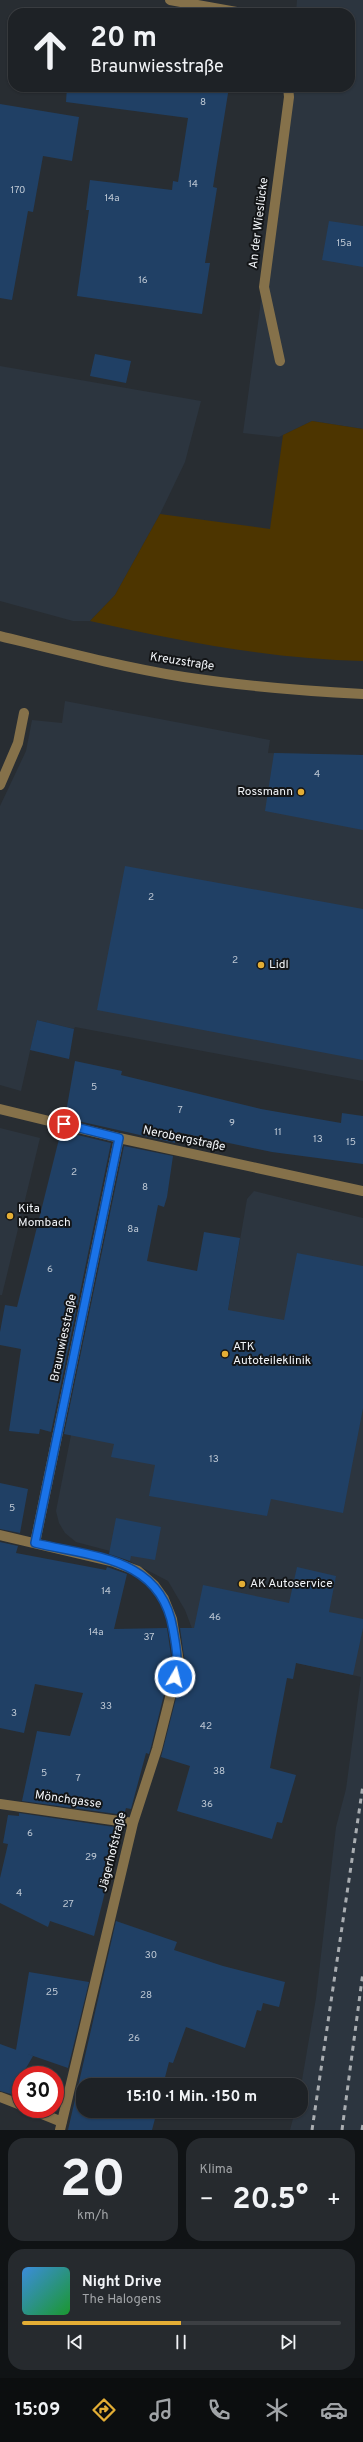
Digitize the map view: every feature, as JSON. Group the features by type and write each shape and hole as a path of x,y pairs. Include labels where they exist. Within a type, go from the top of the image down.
{"street":[{"path":"170,0 214,8"},
{"name":"An der Wieslücke","path":"280,361 264,287 288,92"},
{"name":"Kreuzstraße","path":"0,636 72,654 184,677 298,690 363,694"},
{"path":"0,785 18,743 24,713"},
{"name":"Nerobergstraße","path":"0,1109 119,1138 363,1191"},
{"name":"Braunwiesstraße","path":"35,1543 119,1138"},
{"path":"0,1535 35,1543"},
{"name":"Jägerhofstraße","path":"35,1543 114,1562 138,1571 154,1585 164,1599 172,1619 179,1662 157,1749 133,1823 61,2126"},
{"name":"Mönchgasse","path":"0,1804 133,1823"},
{"path":"0,2097 12,2102"},
{"path":"46,2118 61,2126"}],"shaded area":[{"path":"297,0 363,0 363,429 312,421 279,437 243,433 289,92 355,92 355,8 296,8"},
{"path":"0,366 201,401 185,462 160,514 115,595 90,621 73,621 0,601"},
{"path":"312,421 363,429 363,661 294,657 225,648 90,621 115,595 160,514 270,529 283,435"},
{"path":"65,701 270,740 268,753 363,755 363,1081 75,1027 74,1029 37,1020 21,1091 0,1085 0,806 26,751 32,720 62,723"},
{"name":"Kita Mombach","path":"0,1128 40,1138 2,1295 0,1295"},
{"path":"254,1191 363,1218 363,2130 290,2130 293,2118 308,2118 308,2078 302,2078 316,1998 336,1827 346,1789 361,1677 195,1641 196,1639 185,1610 168,1581 110,1551 76,1542 65,1533 59,1523 56,1511 71,1435 228,1310 247,1199"}],"building":[{"path":"67,92 228,92 213,187 217,188 205,263 210,263 202,314 77,296 89,210 86,210 90,180 172,190 173,181 178,182 188,118 66,102"},
{"path":"0,104 79,117 72,161 43,156 33,212 28,211 12,300 0,298"},
{"path":"329,221 363,226 363,267 322,260"},
{"path":"95,354 131,361 126,383 90,376"},
{"path":"274,753 363,755 363,830 265,811"},
{"path":"125,866 363,909 363,1060 97,1010"},
{"path":"37,1020 74,1029 69,1059 30,1050"},
{"path":"75,1061 122,1071 121,1075 261,1109 341,1123 342,1113 363,1116 363,1164 272,1152 177,1132 175,1143 65,1118"},
{"path":"61,1131 111,1143 51,1432 40,1429 39,1434 9,1431 21,1349 0,1345 0,1332 5,1305 17,1307"},
{"name":"ATK Autoteileklinik","path":"124,1146 173,1156 167,1197 164,1207 158,1205 147,1261 197,1271 204,1232 240,1238 228,1310 284,1320 297,1253 363,1266 363,1408 343,1513 271,1499 267,1516 149,1496 155,1465 111,1457 114,1444 64,1434"},
{"path":"0,1483 28,1489 20,1533 0,1529"},
{"path":"116,1518 161,1527 155,1560 131,1556 130,1561 109,1554"},
{"path":"0,1542 18,1546 16,1553 106,1570 107,1567 127,1574 114,1629 167,1628 172,1662 149,1754 146,1753 131,1809 126,1808 124,1815 22,1801 37,1731 70,1736 83,1693 35,1684 24,1733 0,1728"},
{"path":"297,1567 336,1576 329,1612 363,1619 363,1628 353,1675 296,1663 293,1679 287,1678 270,1768 296,1775 282,1823 277,1822 272,1839 177,1811 190,1766 161,1757 185,1663 180,1628 194,1628 203,1585 289,1603"},
{"path":"19,1813 121,1828 94,1936 50,1921 48,1927 0,1903 0,1878 8,1844 3,1843 8,1815 19,1816"},
{"path":"116,1921 177,1942 174,1950 223,1966 285,1982 279,2007 263,2003 261,2011 257,2010 245,2048 186,2027 173,2063 169,2062 165,2078 80,2078"},
{"path":"29,1972 89,1982 68,2068 16,2050"},
{"path":"0,2044 33,2056 27,2066 12,2066 11,2094 0,2091"},
{"path":"76,2095 76,2118 155,2118 152,2130 68,2130"}],"railway":[{"path":"312,2130 363,1785"},
{"path":"342,2130 363,1972"},
{"path":"362,2130 363,2124"}],"place":[{"name":"Rossmann","path":"301,792"},
{"name":"Lidl","path":"261,965"},
{"name":"Kita Mombach","path":"10,1216"},
{"name":"ATK Autoteileklinik","path":"225,1354"},
{"name":"AK Autoservice","path":"242,1584"}],"route":[{"path":"64,1124 119,1138 35,1543 114,1562 138,1571 154,1585 164,1599 172,1619 179,1662 175,1677"}]}
